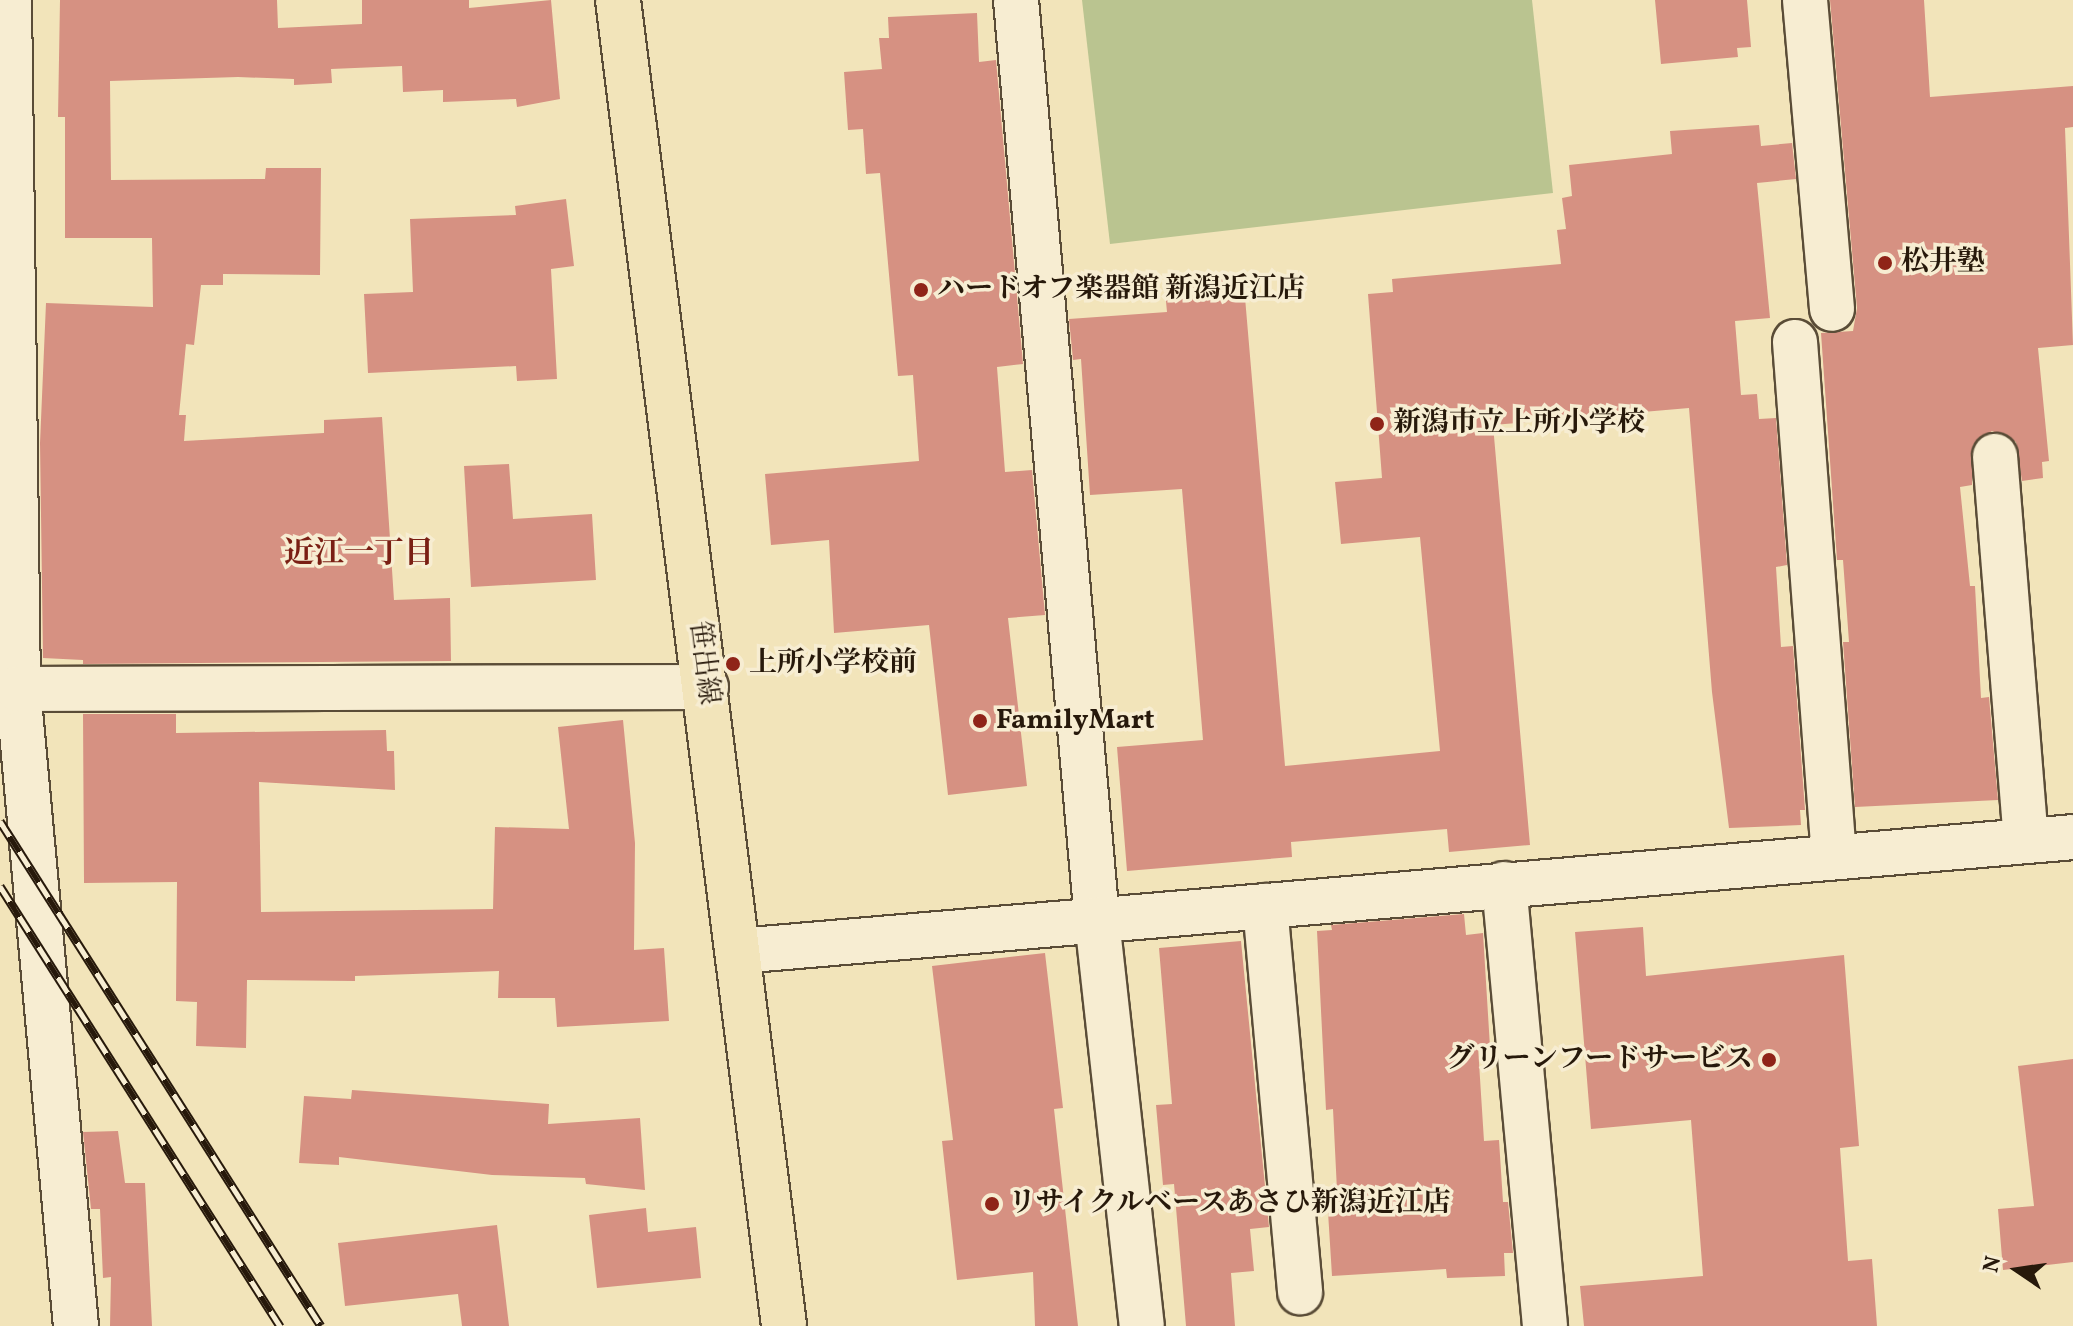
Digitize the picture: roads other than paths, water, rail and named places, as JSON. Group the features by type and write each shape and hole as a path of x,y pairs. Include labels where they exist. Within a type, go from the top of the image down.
{"main road":[{"name":"笹出線","path":"618,0 784,1326"}],"street":[{"path":"9,0 9,691 76,1326"},
{"path":"1016,0 1097,920 1142,1326"},
{"path":"1805,0 1832,309"},
{"path":"1795,342 1834,857"},
{"path":"1995,456 2026,841"},
{"path":"9,691 706,687"},
{"path":"739,951 2073,837"},
{"path":"1504,884 1545,1326"},
{"path":"1265,906 1300,1292"}],"railway":[{"path":"0,821 321,1326"},
{"path":"0,886 280,1326"}],"place":[{"name":"松井塾","path":"1885,263"},
{"name":"ハードオフ楽器館 新潟近江店","path":"921,290"},
{"name":"新潟市立上所小学校","path":"1377,424"},
{"name":"上所小学校前","path":"733,664"},
{"name":"FamilyMart","path":"980,721"},
{"name":"グリーンフードサービス","path":"1769,1060"},
{"name":"リサイクルベースあさひ新潟近江店","path":"992,1204"}],"district":[{"name":"近江一丁目","path":"359,554"}]}
